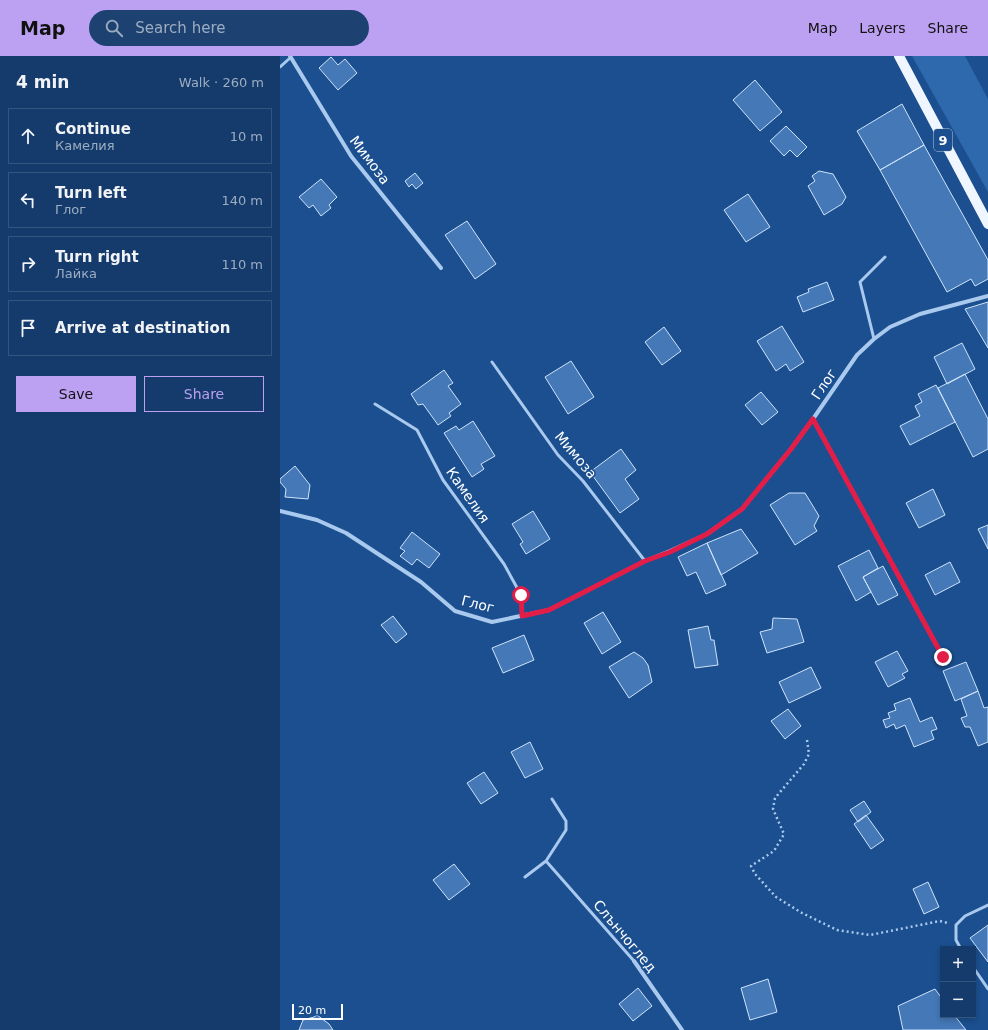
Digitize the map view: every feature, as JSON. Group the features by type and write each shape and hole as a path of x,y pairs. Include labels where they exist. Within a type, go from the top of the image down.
{"main road":[{"name":"9","path":"899,56 988,224"}],"street":[{"name":"Мимоза","path":"290,57 351,156 441,268"},
{"name":"Глог","path":"280,511 317,520 346,533 421,582 455,610 492,622 549,610 645,561 670,552 707,534 742,509 791,449 857,356 874,339 890,327 920,314 988,296"},
{"path":"813,419 943,657"},
{"name":"Слънчоглед","path":"634,961 682,1030"}],"lane":[{"path":"280,67 290,57"},
{"path":"874,339 860,282 885,257"},
{"name":"Мимоза","path":"492,362 558,455 583,481 645,561"},
{"name":"Камелия","path":"374,404 417,430 443,480 504,564 521,595 522,616"},
{"path":"525,877 546,861 566,830 566,821 552,799"},
{"name":"Слънчоглед","path":"546,861 634,961"},
{"path":"959,946 956,940 956,925 966,916 988,905"},
{"path":"976,972 988,989"}],"path":[{"path":"807,740 809,754 804,764 775,798 773,809 784,834 774,851 751,866 756,874 776,897 802,913 836,930 870,935 940,921 956,925"}],"shaded area":[{"path":"912,56 965,56 988,99 988,192"}],"building":[{"path":"331,57 338,65 345,59 357,73 338,90 319,68"},
{"path":"755,80 782,112 760,131 733,100"},
{"path":"902,104 924,145 880,170 857,131"},
{"path":"786,126 807,147 797,157 790,150 784,156 770,141"},
{"path":"924,145 988,260 988,279 975,286 971,279 947,292 880,170"},
{"path":"819,171 833,174 846,197 842,204 824,215 808,186 815,181 812,176"},
{"path":"415,173 423,183 416,189 412,184 409,187 405,181"},
{"path":"321,179 337,197 329,205 331,208 321,216 313,205 309,208 299,197"},
{"path":"748,194 770,227 746,242 724,210"},
{"path":"467,221 496,264 475,279 445,235"},
{"path":"827,282 834,300 803,312 797,297 809,292 808,289"},
{"path":"988,302 988,348 965,309"},
{"path":"782,326 804,362 790,371 786,364 776,371 757,341"},
{"path":"664,327 681,351 662,365 645,342"},
{"path":"962,343 975,369 947,384 934,357"},
{"path":"571,361 594,397 568,414 545,377"},
{"path":"444,370 453,383 448,386 461,404 449,413 451,416 438,425 423,404 418,405 411,394"},
{"path":"965,374 988,419 988,449 973,457 938,388"},
{"path":"936,385 955,422 910,445 900,426 920,416 915,406 922,402 918,394"},
{"path":"761,392 778,412 762,425 745,405"},
{"path":"473,421 495,456 481,464 484,469 472,477 444,433 456,426 459,430"},
{"path":"621,449 636,470 625,479 639,499 620,513 590,472"},
{"path":"295,466 310,485 308,499 285,497 286,489 280,482 280,479"},
{"path":"933,489 945,515 919,528 906,503"},
{"path":"789,493 805,493 819,516 814,526 817,531 795,545 770,505"},
{"path":"533,511 550,539 526,554 520,544 523,542 512,524"},
{"path":"988,525 988,549 978,529"},
{"path":"741,529 758,553 721,575 707,543"},
{"path":"412,532 440,554 429,568 417,559 412,565 400,556 405,551 400,548"},
{"path":"707,543 726,585 706,594 696,572 687,576 678,557"},
{"path":"869,550 878,568 863,577 871,592 856,601 838,566"},
{"path":"950,562 960,582 935,595 925,575"},
{"path":"883,566 898,595 878,605 863,577"},
{"path":"603,612 621,642 602,654 584,623"},
{"path":"393,616 407,634 396,643 381,625"},
{"path":"773,618 797,619 804,642 767,653 760,632 772,629"},
{"path":"708,626 711,640 714,640 718,665 695,668 688,630"},
{"path":"524,635 534,660 503,673 492,648"},
{"path":"897,651 908,671 902,674 905,678 888,687 875,662"},
{"path":"634,652 643,658 648,665 652,682 629,698 609,667"},
{"path":"966,662 978,691 955,701 943,671"},
{"path":"811,667 821,688 789,703 779,682"},
{"path":"978,691 984,708 988,707 988,742 978,746 970,727 965,727 961,718 967,716 961,699"},
{"path":"910,698 920,722 932,717 937,729 931,731 934,739 914,747 905,725 896,729 894,724 886,728 883,720 890,718 888,713 896,710 894,704"},
{"path":"788,709 801,726 785,739 771,721"},
{"path":"530,742 543,769 525,778 511,752"},
{"path":"484,772 498,793 481,804 467,783"},
{"path":"864,801 871,812 858,822 850,810"},
{"path":"866,815 884,840 871,849 854,824"},
{"path":"454,864 470,884 449,900 433,880"},
{"path":"928,882 939,907 924,914 913,889"},
{"path":"988,925 988,962 976,946 970,938"},
{"path":"768,979 777,1012 750,1020 741,988"},
{"path":"638,988 652,1006 633,1021 619,1004"},
{"path":"935,989 940,996 940,1018 956,1018 966,1030 903,1030 898,1006"},
{"path":"317,1015 329,1024 333,1030 299,1030 303,1020"}],"route":[{"path":"521,595 522,616 549,610 645,561 670,552 707,534 742,509 791,449 813,419 943,657"}]}
